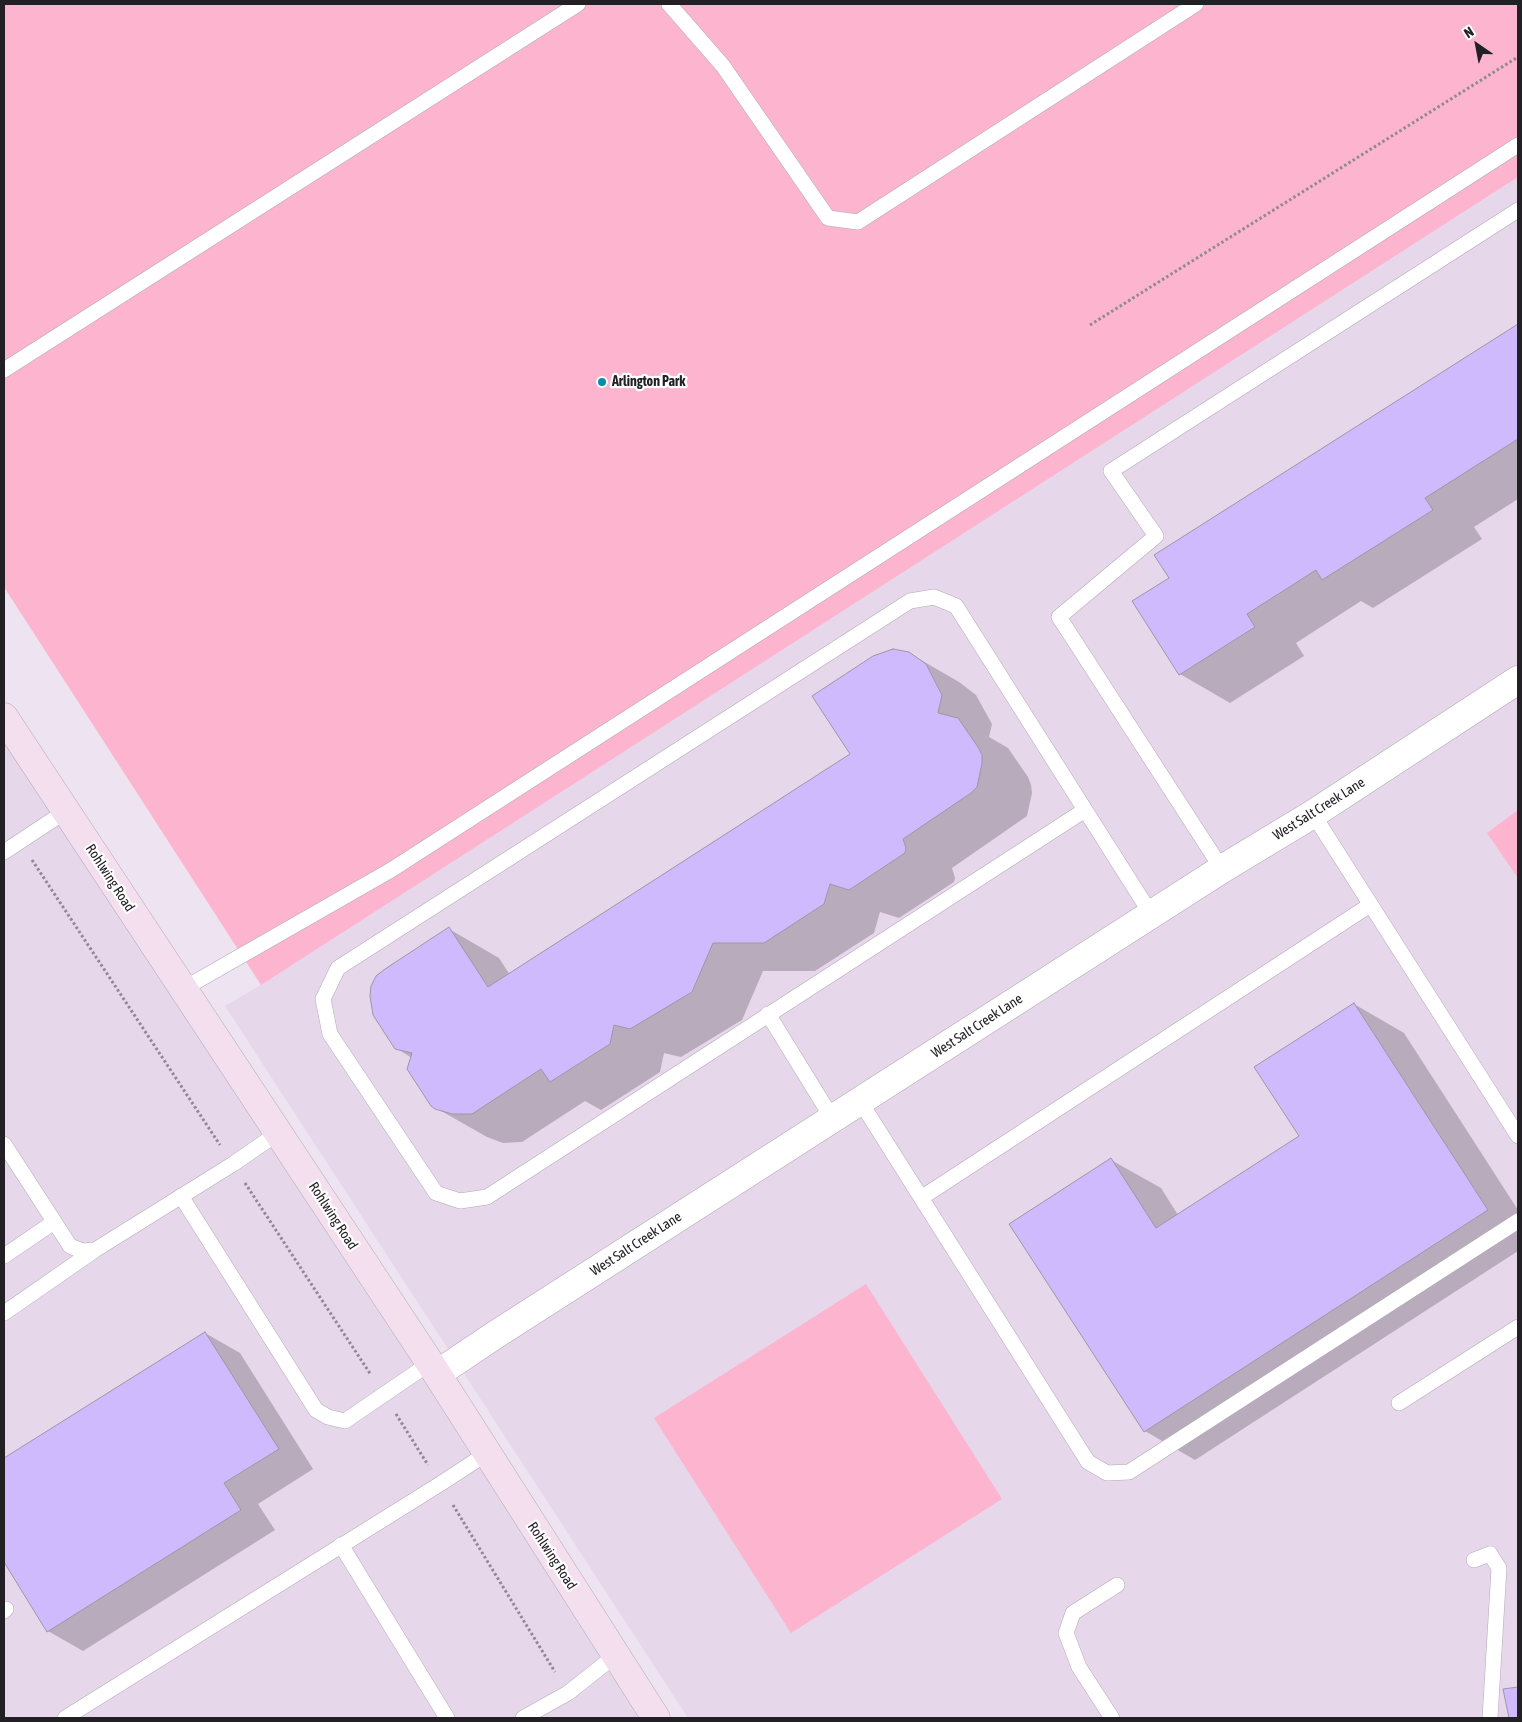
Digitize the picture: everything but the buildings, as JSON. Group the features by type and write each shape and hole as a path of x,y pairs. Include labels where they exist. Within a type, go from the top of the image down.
{"main road":[{"name":"Rohlwing Road","path":"4,717 434,1369 486,1454 656,1718"}],"street":[{"name":"West Salt Creek Lane","path":"434,1369 495,1335 1151,914 1313,814 1518,680"}],"lane":[{"path":"4,370 578,4"},
{"path":"669,4 723,66 828,218 858,222 1196,4"},
{"path":"183,989 391,870 1518,145"},
{"path":"1222,869 1060,617 1156,536 1111,471 1518,210"},
{"path":"1084,810 487,1197 460,1201 436,1192 330,1034 323,999 338,968 910,601 934,597 956,606 1151,914"},
{"path":"4,852 66,811"},
{"path":"1313,814 1518,1136"},
{"path":"921,1198 1370,905"},
{"path":"768,1014 832,1118"},
{"path":"860,1101 1088,1462 1107,1473 1129,1472 1518,1221"},
{"path":"4,1312 96,1250 233,1164 278,1133"},
{"path":"4,1144 70,1246 82,1251 96,1250"},
{"path":"181,1196 316,1410 328,1417 346,1421 384,1395 434,1369"},
{"path":"4,1256 54,1222"},
{"path":"1399,1403 1518,1327"},
{"path":"65,1718 486,1454"},
{"path":"341,1545 447,1718"},
{"path":"1474,1560 1490,1554 1499,1568 1490,1718"},
{"path":"1112,1718 1079,1666 1066,1634 1073,1614 1117,1585"},
{"path":"524,1718 568,1693 616,1655"}],"path":[{"path":"1090,325 1518,57"},
{"path":"20,841 384,1395 568,1693"}],"shaded area":[{"name":"Arlington Park","path":"4,4 1518,4 1518,177 261,985 4,587"},
{"path":"1518,177 1518,1718 688,1718 225,1006 261,985"},
{"path":"4,718 656,1718 4,1718"},
{"path":"1518,810 1518,878 1487,833"},
{"path":"866,1284 1002,1499 791,1633 654,1418"}],"place":[{"name":"Arlington Park","path":"602,382"}]}
